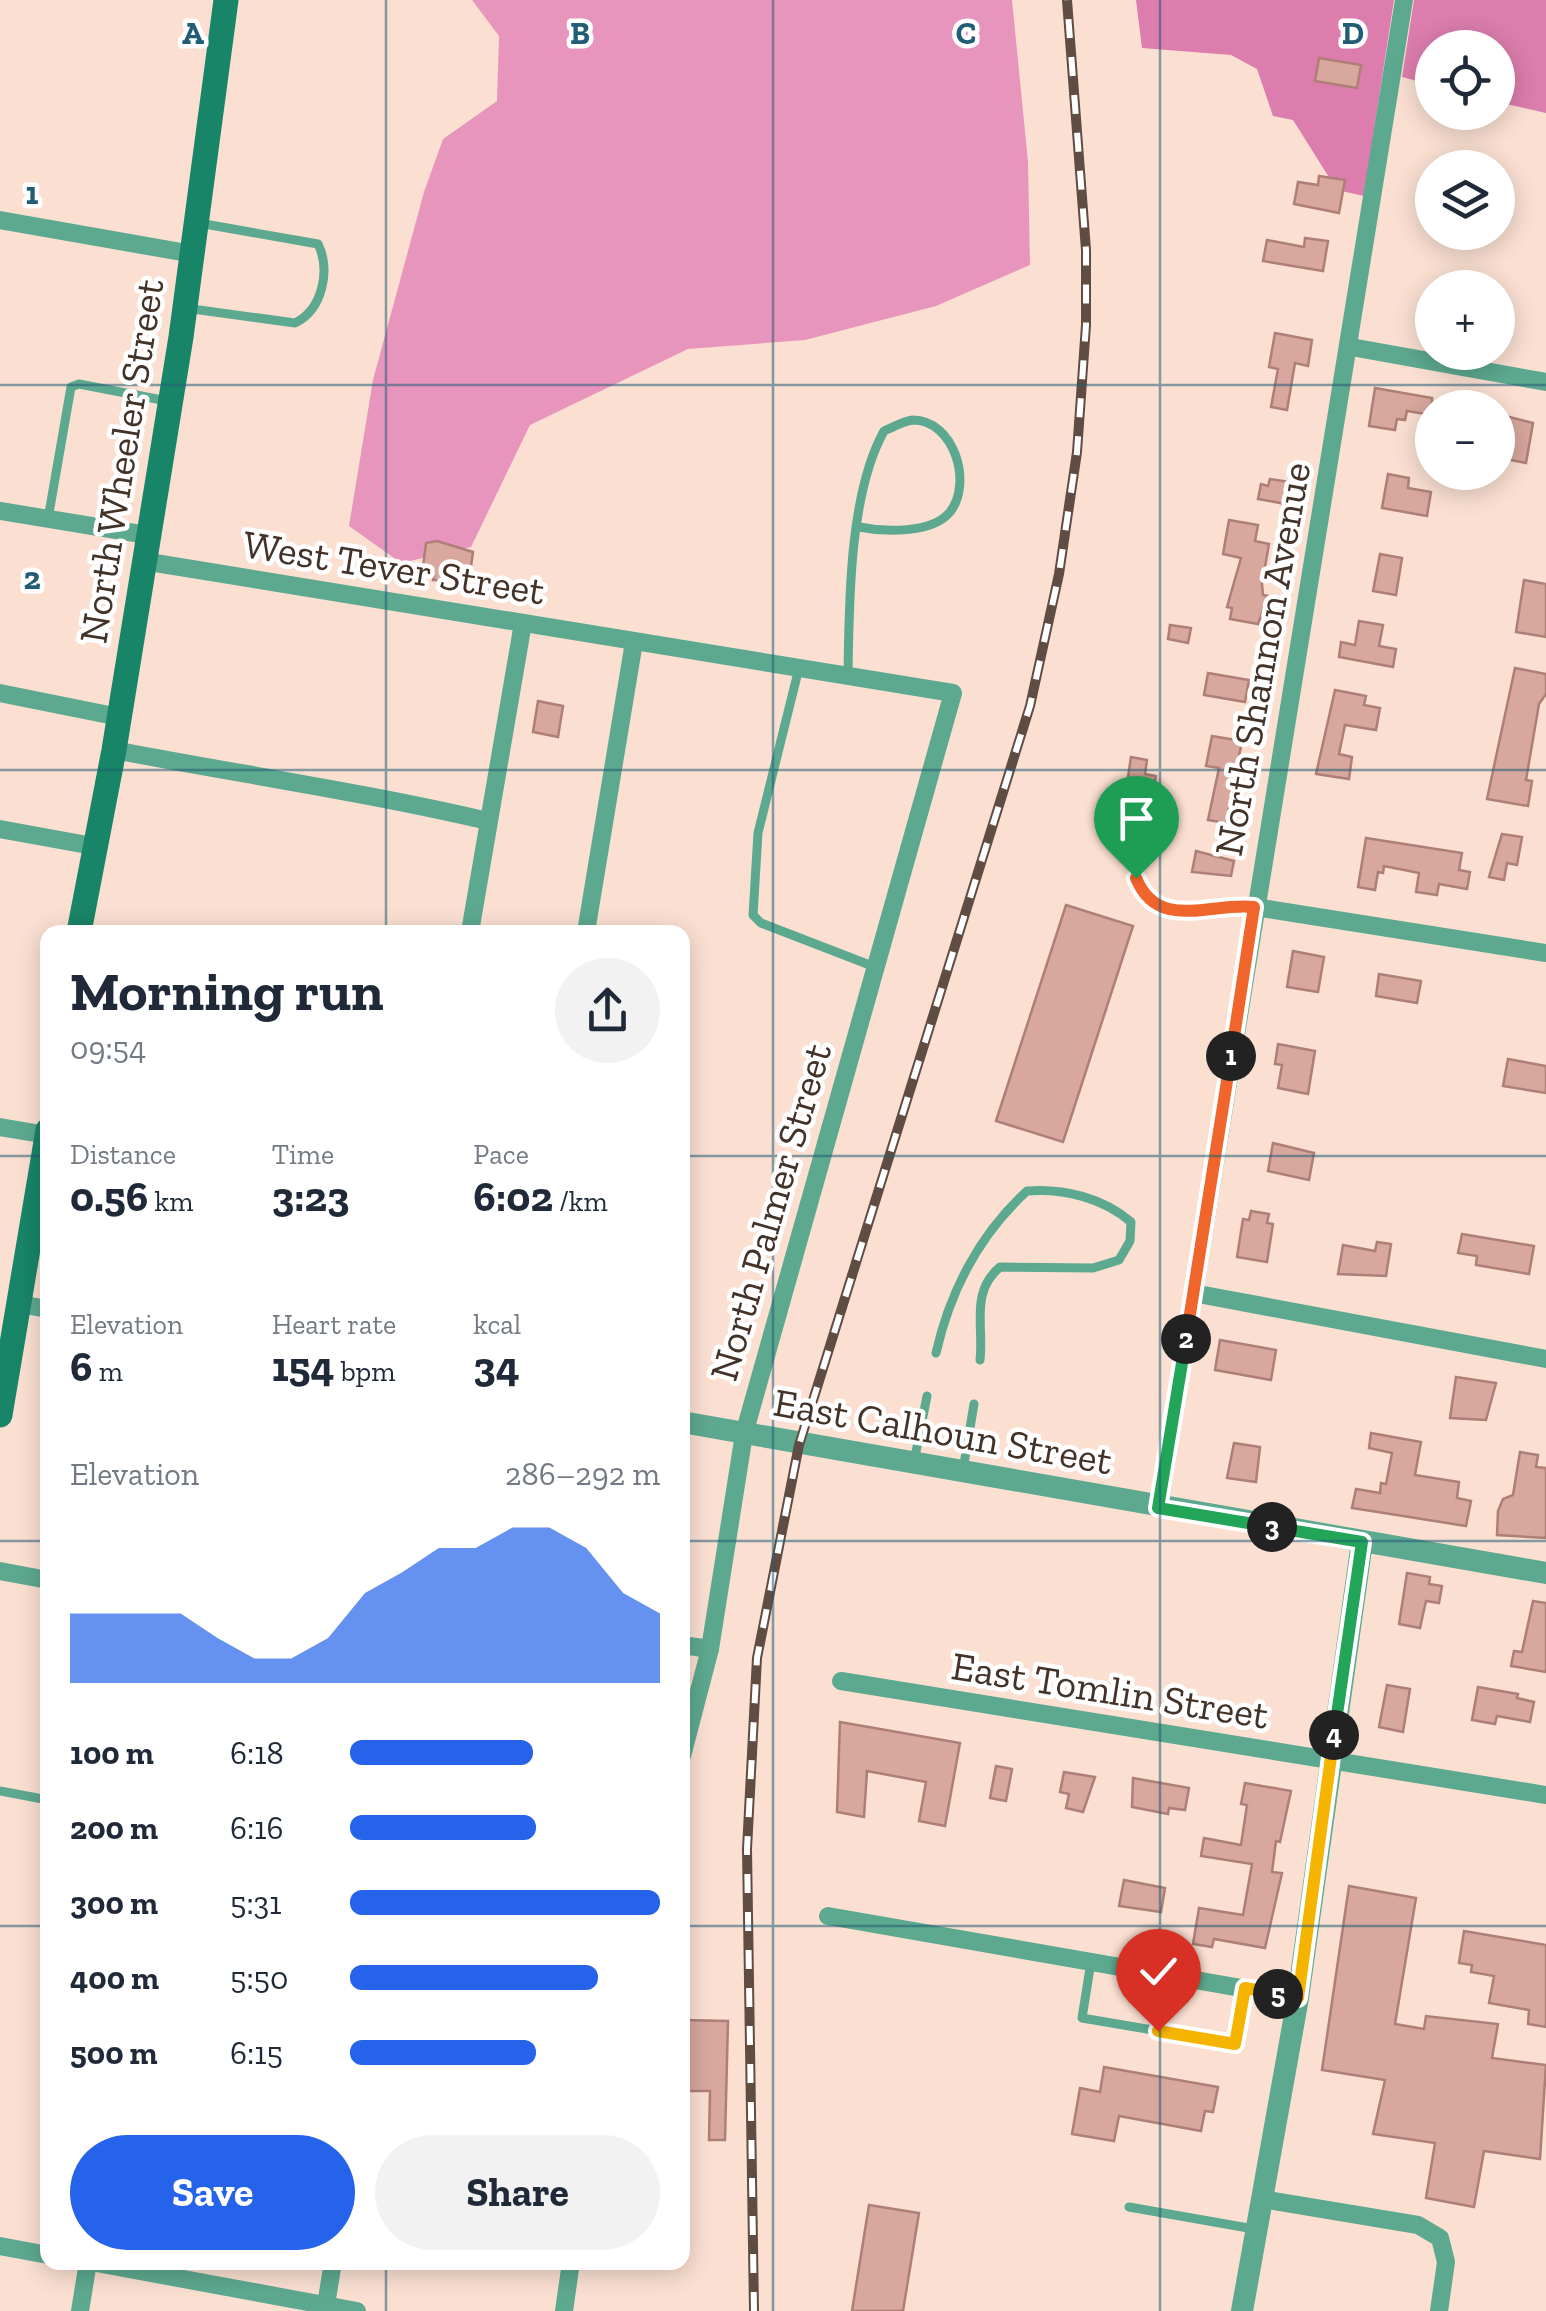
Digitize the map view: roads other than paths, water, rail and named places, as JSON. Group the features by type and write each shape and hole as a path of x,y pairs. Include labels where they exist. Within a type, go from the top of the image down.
{"main road":[{"name":"North Wheeler Street","path":"80,925 114,750 185,308 226,0"},
{"path":"0,1415 40,1175"}],"street":[{"name":"North Shannon Avenue","path":"1158,1508 1404,0"},
{"path":"0,220 192,254"},
{"path":"1350,347 1546,382"},
{"path":"0,511 147,535"},
{"name":"West Tever Street","path":"143,561 952,693"},
{"path":"471,925 523,624"},
{"path":"587,925 634,642"},
{"name":"North Palmer Street","path":"690,1726 710,1650 744,1434 952,693"},
{"path":"0,694 118,717"},
{"path":"114,750 292,783 340,788 488,821"},
{"path":"0,829 93,846"},
{"path":"1254,907 1546,953"},
{"path":"0,1127 40,1131"},
{"path":"1193,1294 1546,1359"},
{"path":"19,1304 40,1308"},
{"name":"East Calhoun Street","path":"690,1424 1546,1573"},
{"path":"1242,2311 1298,1998 1362,1542"},
{"path":"0,1571 40,1578"},
{"path":"690,1646 710,1650"},
{"name":"East Tomlin Street","path":"841,1681 1546,1795"},
{"path":"828,1916 1298,1998"},
{"path":"1262,2199 1418,2224 1440,2238 1446,2262 1439,2311"},
{"path":"0,2246 40,2254"},
{"path":"80,2311 88,2270"},
{"path":"130,2270 357,2311"},
{"path":"325,2308 331,2270"},
{"path":"564,2311 570,2270"}],"lane":[{"path":"185,308 295,323 310,316 321,294 318,244 196,223"},
{"path":"48,519 71,387 170,401"},
{"path":"848,676 849,603 859,527 872,452 884,430 911,420 934,424 952,445 960,483 951,511 933,524 878,531 859,527"},
{"path":"798,668 758,833 753,915 761,923 875,967"},
{"path":"1130,853 1143,893 1158,906 1192,913 1238,905 1254,907"},
{"path":"936,1353 944,1319 964,1272 1010,1207 1027,1191 1075,1195 1114,1207 1131,1222 1130,1241 1119,1260 1093,1268 1000,1267 986,1278 980,1296 980,1360"},
{"path":"913,1465 927,1396"},
{"path":"963,1474 974,1404"},
{"path":"0,1791 40,1798"},
{"path":"1091,1962 1082,2018 1216,2041 1235,2044 1245,1988"},
{"path":"1129,2207 1256,2229"}],"railway":[{"path":"754,2311 747,1849 757,1658 799,1445 1030,706 1059,574 1077,452 1086,325 1086,250 1067,0"}]}
